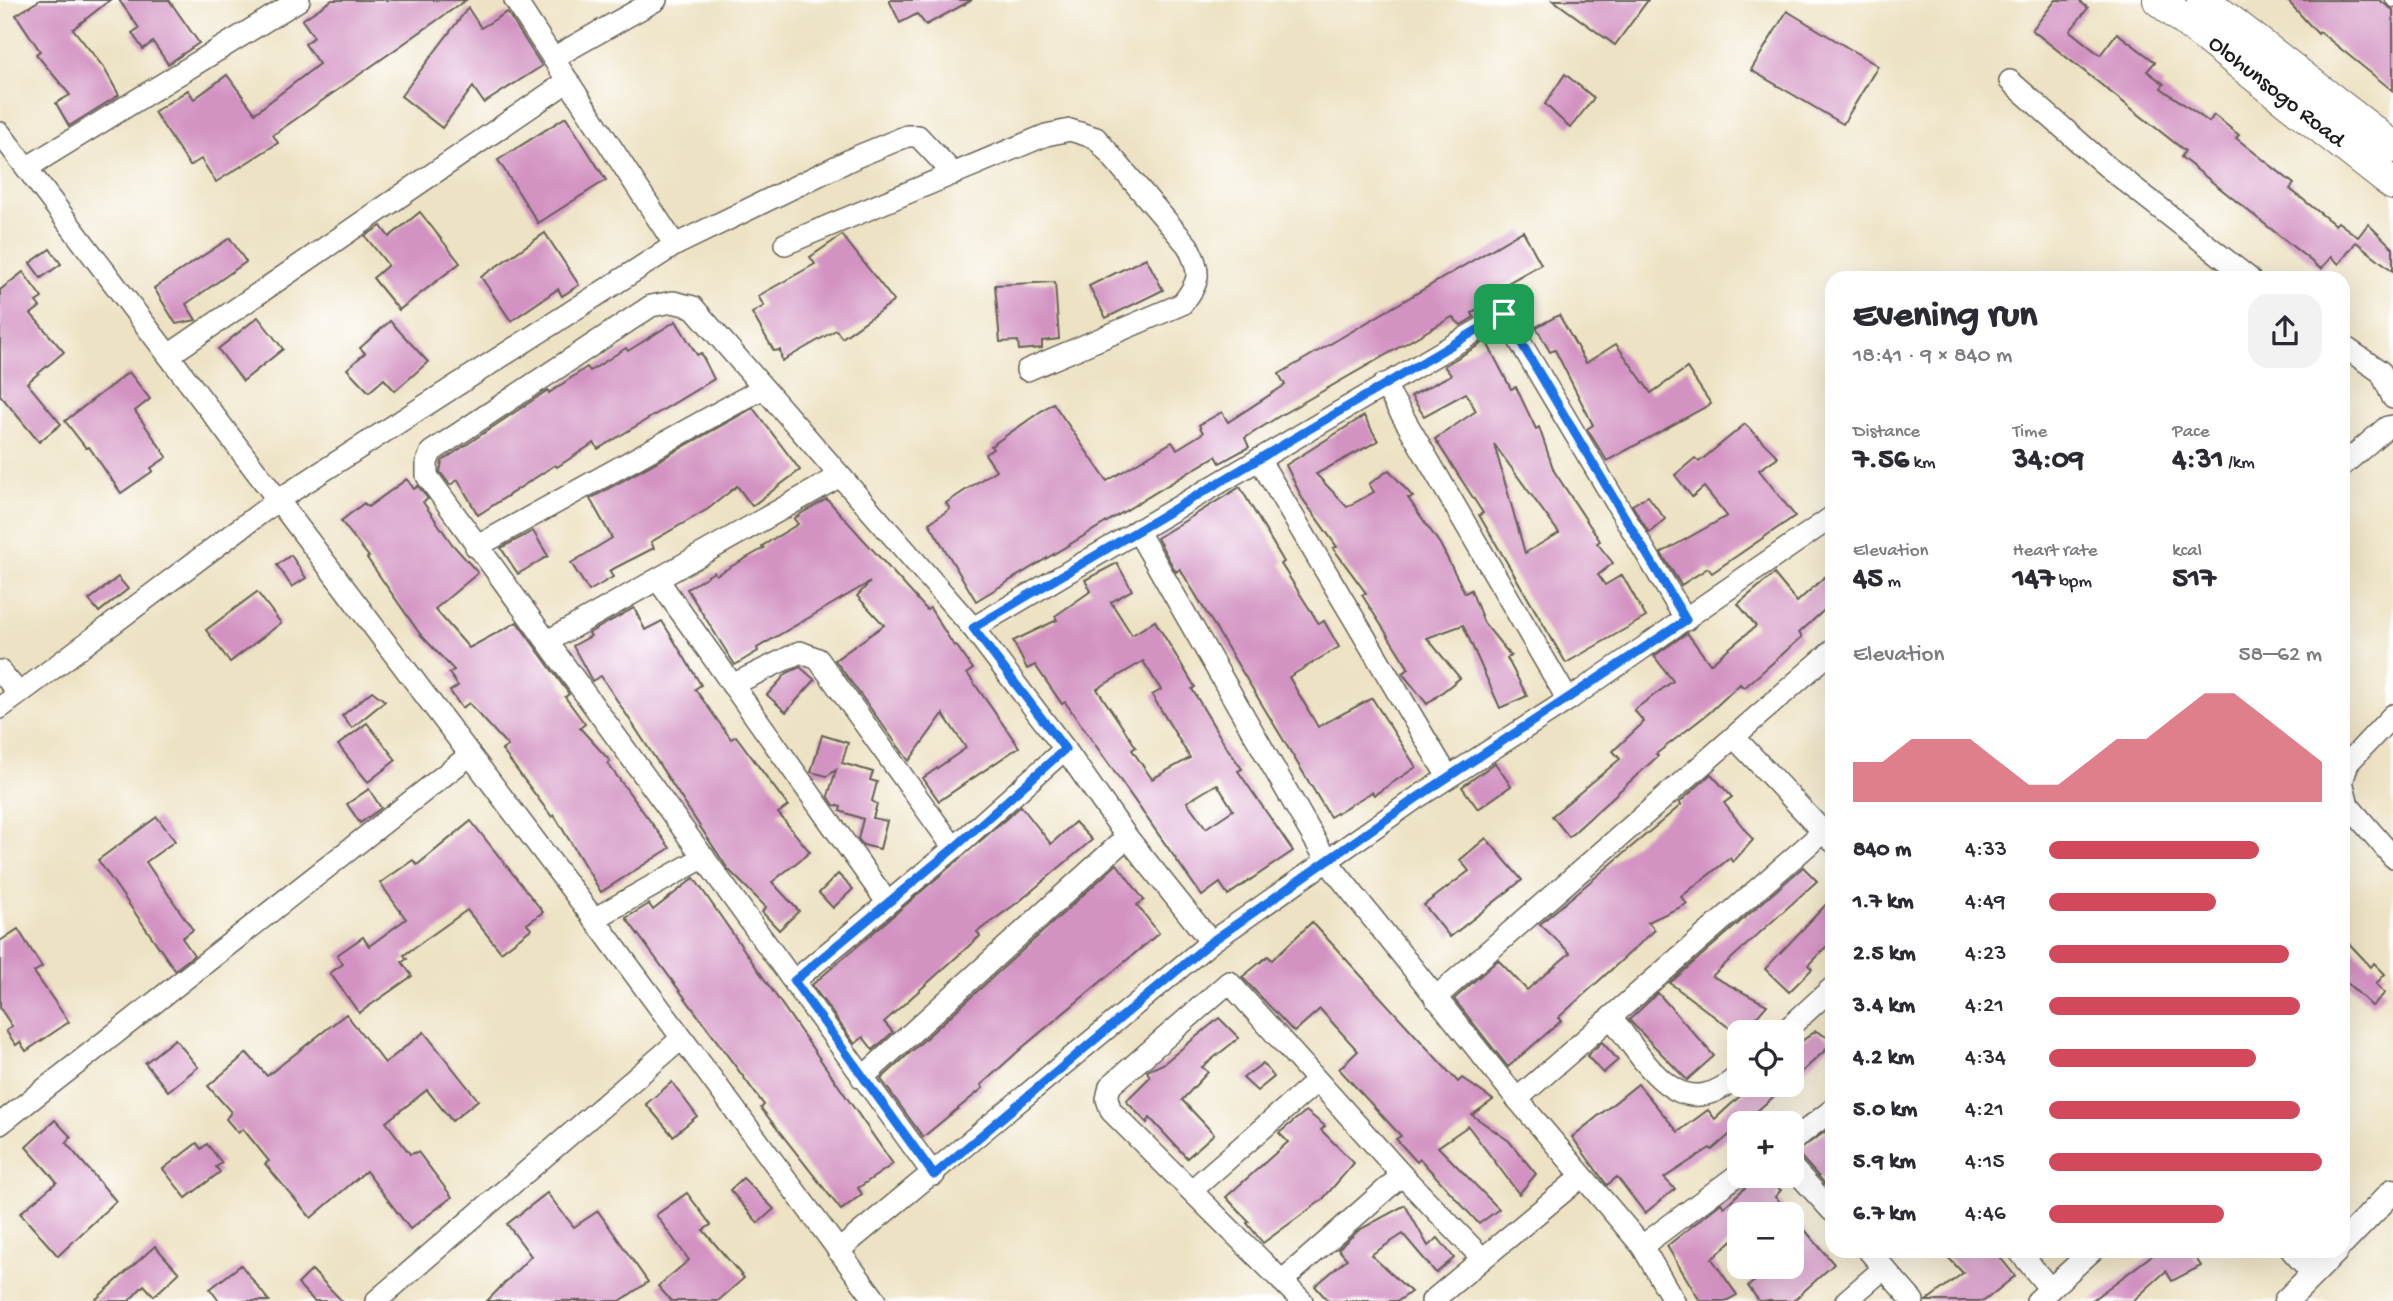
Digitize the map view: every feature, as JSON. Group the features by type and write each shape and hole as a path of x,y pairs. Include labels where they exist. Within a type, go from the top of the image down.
{"main road":[{"name":"Olohunsogo Road","path":"2159,0 2393,184"},
{"name":"Olohunsogo Road","path":"2203,0 2393,147"}],"street":[{"path":"28,167 299,0"},
{"path":"514,0 675,244"},
{"path":"553,58 656,0"},
{"path":"169,355 568,81"},
{"path":"2010,81 2105,165 2240,271"},
{"path":"785,244 1046,135 1070,130 1096,138 1188,246 1197,264 1198,284 1182,304 1027,370"},
{"path":"0,133 594,919 876,1301"},
{"path":"0,708 278,500 675,244 856,157 907,136 918,136 926,141 954,174"},
{"path":"934,1175 548,641 476,547 427,476 426,463 431,452 651,306 673,302 693,307 973,628 1065,749 1127,837 1211,942"},
{"path":"973,628 1504,314 1686,620"},
{"path":"2350,351 2381,372 2393,398"},
{"path":"1384,384 1568,700"},
{"path":"476,547 763,388"},
{"path":"2350,459 2386,427 2393,426"},
{"path":"1259,459 1448,777"},
{"path":"548,641 839,476"},
{"path":"838,1251 934,1175 1211,942 1448,777 1686,620 1825,522"},
{"path":"1137,530 1327,861 1517,1099 1642,1246 1674,1301"},
{"path":"658,580 887,902"},
{"path":"732,685 800,652 818,659 954,848"},
{"path":"1435,998 1735,738 1825,665"},
{"path":"0,671 19,694"},
{"path":"2350,761 2393,715"},
{"path":"1735,738 1825,834"},
{"path":"794,981 954,848 1065,749"},
{"path":"0,1124 470,755"},
{"path":"2350,807 2393,857"},
{"path":"862,1078 1127,837"},
{"path":"1517,1099 1611,1017 1825,839"},
{"path":"594,919 704,857"},
{"path":"1302,1301 1111,1111 1107,1099 1110,1086 1229,982 1402,1175 1482,1258"},
{"path":"1797,1020 1825,994"},
{"path":"1611,1017 1660,1080 1672,1089 1690,1096 1705,1096 1727,1085"},
{"path":"376,1301 681,1039"},
{"path":"1192,1190 1317,1082"},
{"path":"1804,1132 1825,1115"},
{"path":"1282,1280 1402,1175"},
{"path":"1433,1301 1581,1177"},
{"path":"1804,1180 1825,1203"},
{"path":"1642,1246 1727,1183"},
{"path":"2350,1236 2393,1191"},
{"path":"1875,1258 1913,1301"},
{"path":"2024,1258 2044,1295 2084,1258"},
{"path":"2298,1258 2313,1274"},
{"path":"2286,1301 2329,1258"},
{"path":"1846,1301 1884,1268"}],"building":[{"path":"40,0 110,0 73,29 104,68 119,95 69,126 56,103 70,95 36,54 40,51 16,15"},
{"path":"119,0 169,0 199,43 168,64 153,42 143,49 132,33 139,28"},
{"path":"332,0 466,0 273,135 278,143 216,182 201,159 190,166 154,112 188,90 194,99 227,75 255,113 319,64 305,44 314,37 302,20"},
{"path":"889,0 972,0 926,25 917,14 900,23"},
{"path":"1553,0 1648,0 1615,45"},
{"path":"2056,0 2078,0 2088,8 2070,31 2100,55 2117,33 2155,62 2147,71 2164,84 2161,88 2209,122 2214,115 2239,135 2236,138 2294,184 2290,189 2335,225 2338,222 2358,237 2368,224 2393,248 2393,271 2356,242 2339,264 2331,257 2321,269 2181,157 2185,151 2032,30"},
{"path":"2287,0 2379,0 2393,10 2393,91 2320,32 2318,34"},
{"path":"468,8 481,28 507,12 542,66 484,103 473,87 442,128 401,96"},
{"path":"1787,11 1878,66 1843,124 1751,70"},
{"path":"1565,74 1594,98 1570,128 1545,104"},
{"path":"566,117 606,180 538,223 498,160"},
{"path":"420,212 460,263 399,310 373,278 388,265 365,236 381,226 389,237"},
{"path":"1523,231 1541,264 1487,295 1492,302 1472,313 1474,317 1461,325 1452,317 1245,438 1249,447 1220,463 1216,456 976,601 929,523 950,509 946,503 996,470 985,454 993,449 991,446 1053,403 1107,481 1172,442 1177,449 1203,433 1199,425 1222,412 1228,422 1285,385 1279,374"},
{"path":"545,233 579,285 562,296 558,289 511,321 481,277"},
{"path":"842,235 894,301 842,338 836,330 782,361 780,350 774,351 752,313 764,306 758,296 815,264 810,257"},
{"path":"230,238 246,262 186,304 196,320 176,324 154,288"},
{"path":"50,249 61,264 41,278 30,263"},
{"path":"1146,258 1163,290 1106,318 1089,286"},
{"path":"23,272 42,298 36,302 40,307 31,314 64,352 27,383 61,424 39,442 0,395 0,290"},
{"path":"1055,282 1059,339 1042,341 1042,348 1019,350 1018,341 1000,342 995,285"},
{"path":"1559,315 1586,363 1616,344 1651,393 1687,368 1711,404 1607,461 1587,429 1593,425 1555,350 1550,352 1536,327"},
{"path":"258,317 283,349 243,381 218,349"},
{"path":"390,321 428,362 395,391 384,379 369,392 347,369 365,353 360,348"},
{"path":"676,321 697,355 701,353 714,379 598,449 594,443 557,467 555,465 478,515 458,480 450,485 440,472 442,461 548,390 549,393 587,367 590,371 626,348 628,351"},
{"path":"1486,341 1511,389 1516,387 1536,429 1539,427 1554,471 1600,541 1597,543 1613,563 1598,575 1605,585 1622,575 1646,617 1566,663 1479,515 1483,513 1435,439 1476,411 1466,393 1424,416 1411,396 1451,375 1444,366","holes":["1494,444 1559,533 1525,553"]},
{"path":"129,372 150,399 135,411 167,457 151,468 153,471 121,493 89,447 86,448 65,421"},
{"path":"753,408 800,470 752,506 737,486 708,509 651,542 654,548 609,571 613,577 589,591 571,563 612,538 590,499"},
{"path":"1364,416 1378,441 1316,474 1347,507 1374,492 1369,484 1389,470 1413,497 1408,498 1440,544 1465,593 1471,590 1484,623 1511,656 1507,658 1527,696 1500,708 1463,625 1427,638 1460,678 1427,704 1402,673 1409,669 1362,595 1366,593 1333,548 1337,547 1302,498 1286,465"},
{"path":"1745,424 1778,457 1759,470 1795,516 1712,573 1708,568 1681,585 1661,553 1727,516 1704,487 1692,497 1675,475 1695,458 1699,462"},
{"path":"407,479 414,489 418,486 428,499 423,502 452,544 478,573 435,609 469,648 517,622 569,694 565,697 585,724 580,728 610,761 608,764 670,848 601,892 554,815 552,817 502,750 508,746 469,703 462,708 450,691 458,686 449,673 454,670 420,634 367,558 369,557 341,521 364,503 368,507"},
{"path":"1240,487 1284,562 1281,564 1319,624 1324,621 1339,647 1289,677 1318,727 1372,698 1416,767 1374,795 1372,792 1330,817 1180,569 1176,572 1157,538"},
{"path":"1648,496 1665,519 1649,533 1632,505"},
{"path":"827,499 927,610 930,608 954,646 956,645 973,669 967,673 1019,747 939,801 923,778 966,748 943,714 909,761 835,660 884,625 857,596 870,582 757,648 758,651 735,665 687,589 714,572 716,575 764,548 762,546 798,524 794,519"},
{"path":"533,531 548,556 518,574 501,548"},
{"path":"291,555 306,578 292,587 277,565"},
{"path":"1117,563 1132,590 1111,602 1132,635 1155,621 1195,687 1192,689 1242,769 1238,771 1293,851 1228,895 1220,883 1202,896 1065,702 1062,704 1035,665 1027,669 1013,641 1057,620 1055,616 1091,591 1085,580","holes":["1143,661 1161,690 1152,695 1190,758 1152,779 1132,750 1136,747 1097,689","1217,784 1233,810 1206,828 1187,802"]},
{"path":"1774,574 1797,602 1825,576 1825,609 1799,633 1802,637 1744,688 1740,684 1709,713 1656,754 1658,756 1569,837 1552,816 1620,759 1613,751 1644,722 1634,710 1673,681 1654,656 1687,633 1710,664 1756,626 1738,604"},
{"path":"118,577 128,589 99,612 89,600"},
{"path":"257,592 281,623 230,662 206,630"},
{"path":"634,608 645,630 662,621 701,685 695,689 731,739 736,736 788,806 778,813 810,852 772,882 799,911 779,930 762,912 766,907 728,869 601,676 592,681 573,646 591,636 589,633"},
{"path":"800,667 815,680 786,712 767,695 787,673"},
{"path":"372,691 385,701 352,728 342,716"},
{"path":"367,723 396,760 368,782 338,745"},
{"path":"822,735 848,743 842,763 873,772 870,780 877,782 872,801 877,804 873,818 887,821 880,849 863,845 858,839 863,819 840,811 841,807 834,805 828,796 836,770 827,776 811,772"},
{"path":"1495,763 1511,786 1478,809 1462,787"},
{"path":"1711,774 1732,797 1724,803 1753,840 1733,862 1730,858 1681,897 1687,904 1648,922 1655,930 1558,1018 1561,1021 1508,1067 1454,999 1498,960 1527,990 1570,953 1540,924 1681,805 1679,803"},
{"path":"369,789 381,808 360,823 347,804"},
{"path":"1021,806 1051,844 1075,822 1092,840 1021,900 977,932 980,936 884,1022 893,1032 873,1050 863,1037 855,1044 812,985"},
{"path":"157,817 175,841 146,862 193,930 182,938 194,955 175,970 98,860"},
{"path":"471,821 543,912 527,924 531,929 501,952 467,910 404,955 407,959 402,962 412,976 359,1013 330,973 343,964 337,955 363,937 369,946 406,919 380,883 413,860 417,865"},
{"path":"1486,838 1522,880 1450,937 1424,905 1469,871 1460,860"},
{"path":"1117,864 1144,900 1137,905 1159,933 1023,1047 981,1085 983,1088 923,1137 881,1079"},
{"path":"1803,867 1817,881 1712,976 1767,1005 1754,1020 1727,1020 1727,1026 1670,983"},
{"path":"838,874 853,889 833,908 819,893"},
{"path":"694,878 893,1164 858,1188 862,1194 841,1210 761,1108 764,1105 626,918 649,904 653,910"},
{"path":"1825,905 1825,948 1808,965 1812,969 1789,992 1765,969"},
{"path":"1312,922 1458,1082 1462,1078 1493,1100 1472,1115 1509,1141 1536,1174 1519,1194 1468,1126 1438,1147 1499,1209 1479,1224 1420,1159 1417,1162 1396,1139 1401,1136 1339,1069 1358,1051 1320,1009 1294,1032 1242,977 1268,956 1272,960"},
{"path":"18,929 42,967 34,972 69,1022 26,1051 20,1042 16,1045 6,1031 12,1026 0,1008 0,941"},
{"path":"2350,944 2371,967 2374,963 2385,974 2376,984 2385,993 2372,1006 2350,986"},
{"path":"1658,993 1714,1056 1687,1080 1629,1020"},
{"path":"346,1014 385,1063 424,1032 478,1100 452,1121 427,1090 386,1122 410,1154 418,1152 452,1197 410,1229 366,1171 311,1218 265,1164 269,1161 243,1129 238,1133 226,1119 231,1112 208,1086 247,1053 267,1076"},
{"path":"1219,1018 1239,1038 1202,1067 1208,1072 1182,1100 1214,1134 1187,1158 1150,1118 1147,1123 1126,1101 1150,1077 1147,1071 1163,1064"},
{"path":"1816,1031 1825,1036 1825,1050 1804,1070 1804,1040"},
{"path":"175,1039 198,1067 168,1091 145,1063"},
{"path":"1602,1042 1618,1060 1603,1073 1587,1056"},
{"path":"1263,1063 1274,1077 1257,1091 1243,1078"},
{"path":"672,1082 697,1116 673,1136 646,1104"},
{"path":"1638,1084 1678,1132 1708,1110 1715,1119 1739,1097 1773,1097 1757,1111 1727,1111 1727,1137 1712,1150 1710,1148 1664,1178 1675,1189 1645,1213 1617,1177 1607,1185 1572,1137"},
{"path":"1306,1111 1325,1126 1321,1130 1354,1163 1322,1200 1263,1243 1247,1223 1249,1222 1226,1197 1288,1142 1279,1133"},
{"path":"55,1120 71,1137 66,1143 116,1201 58,1256 20,1213 57,1182 26,1147"},
{"path":"1825,1132 1825,1184 1804,1160 1804,1146"},
{"path":"197,1143 201,1149 207,1144 222,1163 216,1167 220,1172 186,1198 163,1169"},
{"path":"743,1178 774,1209 758,1223 730,1190"},
{"path":"1745,1188 1781,1190 1775,1197 1780,1202 1729,1202"},
{"path":"547,1193 574,1227 598,1211 648,1282 620,1301 487,1301 531,1256 507,1224"},
{"path":"687,1193 711,1225 703,1230 744,1278 718,1301 671,1301 658,1286 689,1260 656,1215"},
{"path":"1721,1203 1724,1207 1727,1204 1727,1245 1712,1259 1737,1295 1726,1301 1700,1301 1667,1246"},
{"path":"1405,1205 1428,1246 1438,1238 1454,1258 1436,1273 1403,1234 1371,1255 1411,1292 1398,1301 1328,1301 1315,1286 1347,1259 1338,1249 1359,1230"},
{"path":"1804,1229 1825,1254 1825,1258 1829,1258 1834,1264 1793,1301 1759,1301 1748,1286 1758,1279 1804,1279"},
{"path":"155,1246 179,1273 154,1296 144,1285 129,1301 94,1301"},
{"path":"1949,1258 2001,1258 2015,1276 1984,1301 1926,1301 1963,1273"},
{"path":"2148,1258 2196,1258 2201,1266 2172,1281 2166,1271 2133,1301 2091,1301"},
{"path":"241,1265 269,1301 219,1301 210,1289"},
{"path":"312,1270 342,1301 314,1301 298,1284"}],"route":[{"path":"1504,314 1686,620 1415,799 1211,942 934,1175 794,981 954,848 1065,749 973,628 1504,314"}]}
